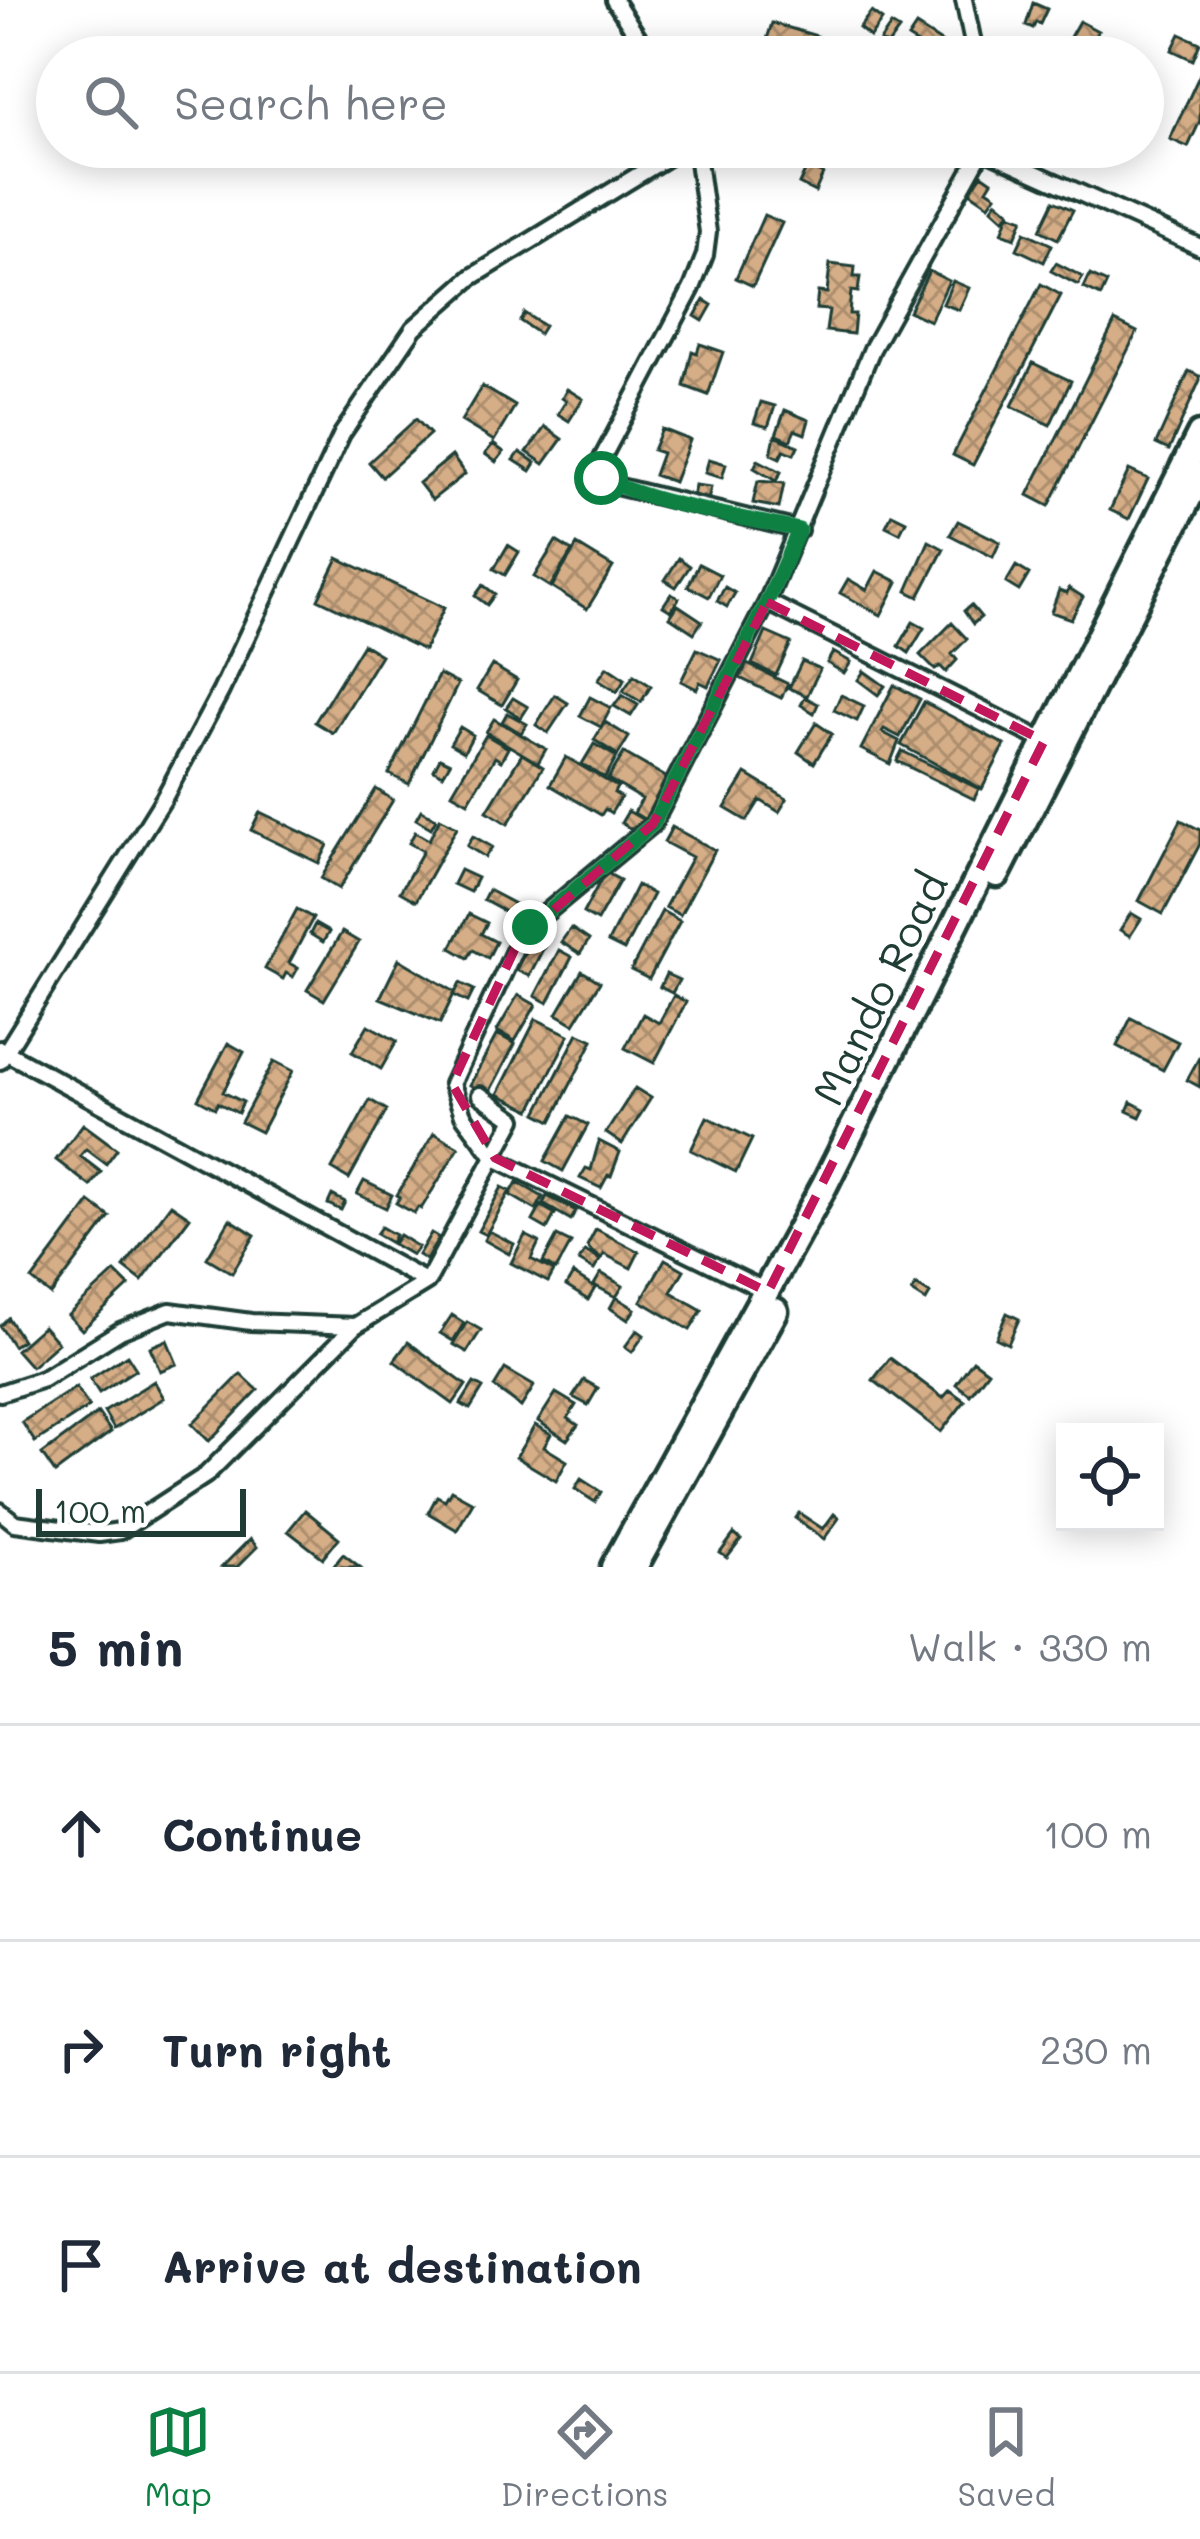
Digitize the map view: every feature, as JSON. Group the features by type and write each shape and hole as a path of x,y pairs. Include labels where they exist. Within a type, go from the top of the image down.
{"highway":[{"name":"Mando Road","path":"614,1567 824,1186 1200,436"},
{"name":"Mando Road","path":"634,1567 748,1364 1200,475"}],"street":[{"path":"614,0 637,36"},
{"path":"964,0 972,36"},
{"path":"427,1282 2,1054 164,798 221,691 342,434 414,328 472,277 650,168"},
{"path":"700,168 708,232 705,255 598,466 601,478 799,530"},
{"path":"768,1292 496,1158 463,1115 452,1084 468,1043 530,927 653,824 767,602 872,349 973,168"},
{"path":"1026,168 1200,247"},
{"path":"767,602 1044,742"},
{"path":"0,1511 15,1522 99,1534 120,1531 206,1475 355,1326 427,1282 514,1119 480,1095"},
{"path":"0,1393 43,1379 120,1331 170,1311 251,1322 355,1326"}],"highlighted area":[{"path":"767,602 1044,741 768,1292 495,1158 452,1084 519,940 653,824"}],"building":[{"path":"1033,3 1047,9 1033,28 1026,25"},
{"path":"871,12 882,20 871,36 859,28"},
{"path":"1079,21 1098,31 1095,36 1071,36"},
{"path":"772,23 817,36 768,36"},
{"path":"891,25 899,30 894,36 883,36"},
{"path":"916,26 932,36 909,36"},
{"path":"1180,34 1200,43 1193,60 1172,50"},
{"path":"1200,74 1200,121 1188,147 1170,139"},
{"path":"807,168 823,174 815,192 799,184"},
{"path":"982,174 992,181 987,189 996,195 989,205 970,192"},
{"path":"997,201 1010,212 1004,219 992,208"},
{"path":"1054,201 1073,210 1058,239 1040,230"},
{"path":"1009,214 1023,219 1015,238 1002,233"},
{"path":"764,215 782,223 753,286 736,278"},
{"path":"1025,232 1052,245 1044,262 1017,249"},
{"path":"1056,263 1083,277 1078,285 1051,271"},
{"path":"830,264 855,267 854,277 860,277 858,292 851,291 853,334 826,331 829,310 816,309 818,292 827,293"},
{"path":"929,271 949,281 930,321 909,311"},
{"path":"1090,275 1107,283 1101,296 1084,288"},
{"path":"953,281 969,288 959,310 943,304"},
{"path":"1041,284 1061,295 973,465 953,455"},
{"path":"704,300 712,305 703,321 695,316"},
{"path":"524,313 544,326 539,334 520,321"},
{"path":"1115,321 1137,332 1049,506 1028,495"},
{"path":"700,344 723,352 708,395 684,386 692,351 697,353"},
{"path":"1033,363 1071,381 1050,425 1012,406"},
{"path":"1189,371 1200,380 1169,450 1156,444"},
{"path":"482,386 515,406 494,441 461,421"},
{"path":"567,389 583,399 569,421 558,414"},
{"path":"761,402 775,406 768,427 754,423"},
{"path":"785,410 809,420 805,434 795,430 790,441 776,435"},
{"path":"416,419 430,434 382,477 369,462"},
{"path":"545,427 562,439 544,464 527,452"},
{"path":"662,429 690,440 674,482 654,475 662,453 653,450"},
{"path":"775,436 798,446 794,454 784,450 780,458 771,454"},
{"path":"493,444 504,452 496,462 485,454"},
{"path":"520,452 536,463 531,471 514,460"},
{"path":"452,456 465,474 432,500 419,483"},
{"path":"709,459 726,464 722,478 705,473"},
{"path":"758,460 781,472 776,481 754,468"},
{"path":"1129,470 1148,479 1129,519 1110,510"},
{"path":"758,481 784,483 779,508 753,503"},
{"path":"695,485 711,487 708,500 693,497"},
{"path":"892,514 906,521 900,533 886,526"},
{"path":"958,521 1000,542 993,557 950,535"},
{"path":"556,541 572,551 550,587 534,577"},
{"path":"929,541 944,549 919,597 907,591"},
{"path":"508,545 519,552 505,575 494,569"},
{"path":"577,545 613,567 587,609 552,587"},
{"path":"338,558 444,608 424,650 318,599"},
{"path":"679,558 690,566 676,587 665,580"},
{"path":"699,564 720,575 709,597 688,586"},
{"path":"1016,566 1029,574 1019,591 1006,583"},
{"path":"877,571 898,582 881,615 840,593 848,579 867,590"},
{"path":"483,585 495,594 487,605 475,596"},
{"path":"725,587 735,593 727,607 717,601"},
{"path":"1069,588 1083,597 1071,619 1051,612 1059,590 1067,593"},
{"path":"671,594 679,598 671,611 663,606"},
{"path":"678,605 702,621 694,633 670,617"},
{"path":"971,605 981,617 973,624 964,611"},
{"path":"913,622 924,628 909,653 899,646"},
{"path":"952,623 967,639 952,654 957,660 946,672 940,666 935,670 920,655"},
{"path":"766,632 791,643 776,675 752,664"},
{"path":"363,644 381,655 333,733 315,722"},
{"path":"697,649 721,660 708,686 700,682 697,689 681,681"},
{"path":"833,652 851,662 844,673 827,663"},
{"path":"802,661 820,669 807,696 789,688"},
{"path":"747,664 788,684 781,698 740,678"},
{"path":"492,665 517,680 502,705 477,690"},
{"path":"607,667 625,679 617,692 598,680"},
{"path":"864,671 885,686 878,695 858,680"},
{"path":"439,674 458,684 409,784 389,774"},
{"path":"634,675 651,686 641,702 623,691"},
{"path":"894,685 920,699 900,737 882,732 899,741 890,764 861,749"},
{"path":"555,695 568,703 548,733 536,725"},
{"path":"622,695 638,705 631,716 614,706"},
{"path":"841,695 864,706 857,721 834,710"},
{"path":"590,697 611,708 601,727 580,716"},
{"path":"805,697 818,704 814,713 801,705"},
{"path":"513,698 528,707 521,718 506,708"},
{"path":"924,702 1005,745 982,789 901,745"},
{"path":"507,713 527,724 521,733 502,722"},
{"path":"494,719 546,749 538,763 486,732"},
{"path":"605,722 629,737 618,755 594,740"},
{"path":"816,723 832,734 814,763 798,752"},
{"path":"460,727 473,735 464,752 450,744"},
{"path":"486,735 508,748 501,761 495,757 468,802 452,793"},
{"path":"594,744 617,757 605,778 582,764"},
{"path":"902,751 979,789 974,799 897,761"},
{"path":"624,753 671,780 647,821 634,813 642,799 608,779"},
{"path":"522,754 543,767 508,824 487,811"},
{"path":"566,757 617,787 614,793 621,797 611,813 605,809 601,815 550,785"},
{"path":"440,758 450,763 443,775 434,770"},
{"path":"746,774 787,799 779,812 760,800 747,821 725,808"},
{"path":"376,789 393,800 339,889 321,878"},
{"path":"421,810 436,819 431,828 416,819"},
{"path":"628,811 647,822 640,834 621,823"},
{"path":"260,812 328,845 319,863 251,830"},
{"path":"440,818 457,827 416,901 400,892 423,851 409,843 415,832 429,840"},
{"path":"1181,820 1200,830 1200,844 1163,914 1139,901"},
{"path":"672,827 715,850 680,915 665,907 692,857 664,842"},
{"path":"473,836 492,847 485,857 467,846"},
{"path":"460,870 477,878 470,892 453,884"},
{"path":"605,872 620,880 597,921 583,913"},
{"path":"637,885 653,894 624,950 608,942"},
{"path":"488,890 526,910 520,920 483,900"},
{"path":"297,909 313,918 289,963 298,968 293,977 286,973 283,979 265,969"},
{"path":"662,911 680,921 649,979 631,970"},
{"path":"1131,913 1141,919 1130,936 1120,930"},
{"path":"469,914 487,923 481,934 496,942 488,958 473,950 468,958 451,948"},
{"path":"315,924 329,932 323,942 310,934"},
{"path":"571,928 589,940 580,954 561,942"},
{"path":"342,932 359,942 324,1000 307,990"},
{"path":"532,938 545,945 529,976 516,970"},
{"path":"559,950 572,957 548,1003 535,996"},
{"path":"399,959 455,992 440,1023 380,998"},
{"path":"582,971 600,982 574,1024 557,1014"},
{"path":"666,974 679,980 672,993 660,987"},
{"path":"460,983 474,990 468,1002 454,995"},
{"path":"518,995 536,1005 515,1041 497,1031"},
{"path":"674,995 686,1002 654,1063 625,1048 643,1014 659,1023"},
{"path":"1131,1018 1178,1042 1163,1070 1117,1046"},
{"path":"536,1019 569,1035 531,1110 498,1094"},
{"path":"368,1025 397,1041 381,1069 352,1052"},
{"path":"578,1033 593,1040 552,1121 537,1113"},
{"path":"497,1034 515,1044 488,1095 470,1085"},
{"path":"228,1043 244,1052 223,1092 243,1102 238,1113 198,1099"},
{"path":"1200,1056 1200,1087 1187,1080"},
{"path":"274,1061 293,1071 261,1132 241,1122"},
{"path":"635,1088 651,1098 622,1144 606,1133"},
{"path":"370,1100 387,1110 349,1179 332,1169"},
{"path":"1131,1102 1144,1109 1140,1117 1127,1111"},
{"path":"570,1116 588,1125 563,1171 545,1161"},
{"path":"707,1117 752,1139 736,1172 691,1150"},
{"path":"83,1124 117,1149 106,1164 86,1149 80,1156 101,1172 90,1186 56,1160"},
{"path":"434,1133 459,1147 414,1213 396,1203 397,1195"},
{"path":"599,1141 620,1152 601,1188 580,1178 586,1168 591,1170"},
{"path":"364,1181 392,1195 386,1208 357,1194"},
{"path":"517,1182 543,1197 536,1210 510,1195"},
{"path":"502,1187 510,1191 486,1235 478,1231"},
{"path":"332,1195 345,1202 341,1210 328,1204"},
{"path":"547,1196 576,1211 571,1220 543,1204"},
{"path":"90,1202 110,1217 51,1295 32,1280"},
{"path":"171,1204 190,1217 142,1281 124,1267"},
{"path":"541,1206 555,1214 547,1229 533,1221"},
{"path":"230,1219 255,1235 232,1273 207,1258"},
{"path":"381,1227 395,1235 391,1243 376,1234"},
{"path":"596,1229 639,1252 631,1268 592,1252 587,1246"},
{"path":"489,1231 514,1244 509,1254 484,1240"},
{"path":"431,1233 439,1238 426,1260 418,1255"},
{"path":"399,1235 418,1247 412,1255 393,1244"},
{"path":"525,1235 539,1242 531,1259 554,1271 548,1282 511,1263"},
{"path":"557,1236 571,1243 556,1270 543,1262"},
{"path":"585,1251 600,1260 594,1270 579,1261"},
{"path":"665,1259 684,1270 671,1292 702,1310 690,1330 641,1301"},
{"path":"115,1272 129,1286 82,1330 68,1315"},
{"path":"601,1273 623,1286 616,1297 594,1285"},
{"path":"573,1274 595,1288 588,1300 566,1286"},
{"path":"916,1285 930,1294 926,1301 912,1292"},
{"path":"616,1297 635,1309 628,1320 610,1308"},
{"path":"1007,1313 1019,1319 1008,1344 996,1338"},
{"path":"452,1315 464,1323 453,1341 440,1333"},
{"path":"8,1318 22,1340 13,1346 0,1326"},
{"path":"467,1322 481,1330 467,1352 453,1344"},
{"path":"43,1326 58,1343 31,1367 16,1350"},
{"path":"637,1330 644,1335 632,1352 625,1347"},
{"path":"167,1340 177,1364 160,1371 150,1347"},
{"path":"408,1342 466,1385 453,1404 394,1361"},
{"path":"127,1355 136,1369 99,1393 90,1379"},
{"path":"890,1358 943,1398 950,1390 965,1401 941,1432 873,1380"},
{"path":"973,1360 988,1371 970,1395 956,1384"},
{"path":"505,1369 534,1386 521,1407 494,1387"},
{"path":"241,1374 258,1390 209,1441 192,1424"},
{"path":"584,1380 598,1388 588,1405 573,1397"},
{"path":"154,1381 164,1398 114,1429 104,1412"},
{"path":"474,1383 483,1388 470,1409 461,1404"},
{"path":"76,1387 89,1407 35,1442 22,1422"},
{"path":"556,1393 576,1405 568,1418 578,1425 567,1440 538,1421"},
{"path":"98,1413 111,1432 55,1473 42,1454"},
{"path":"535,1425 551,1434 544,1447 567,1461 556,1481 516,1457"},
{"path":"581,1479 601,1492 595,1502 575,1489"},
{"path":"451,1490 473,1502 457,1530 428,1513 437,1496 445,1500"},
{"path":"305,1510 339,1538 323,1558 288,1531"},
{"path":"799,1513 823,1529 834,1514 839,1518 824,1539 795,1518"},
{"path":"734,1534 741,1540 727,1558 720,1553"},
{"path":"250,1539 257,1547 237,1567 222,1567"},
{"path":"343,1554 360,1567 333,1567"}],"route":[{"path":"530,927 653,824 799,530 601,478"}]}
